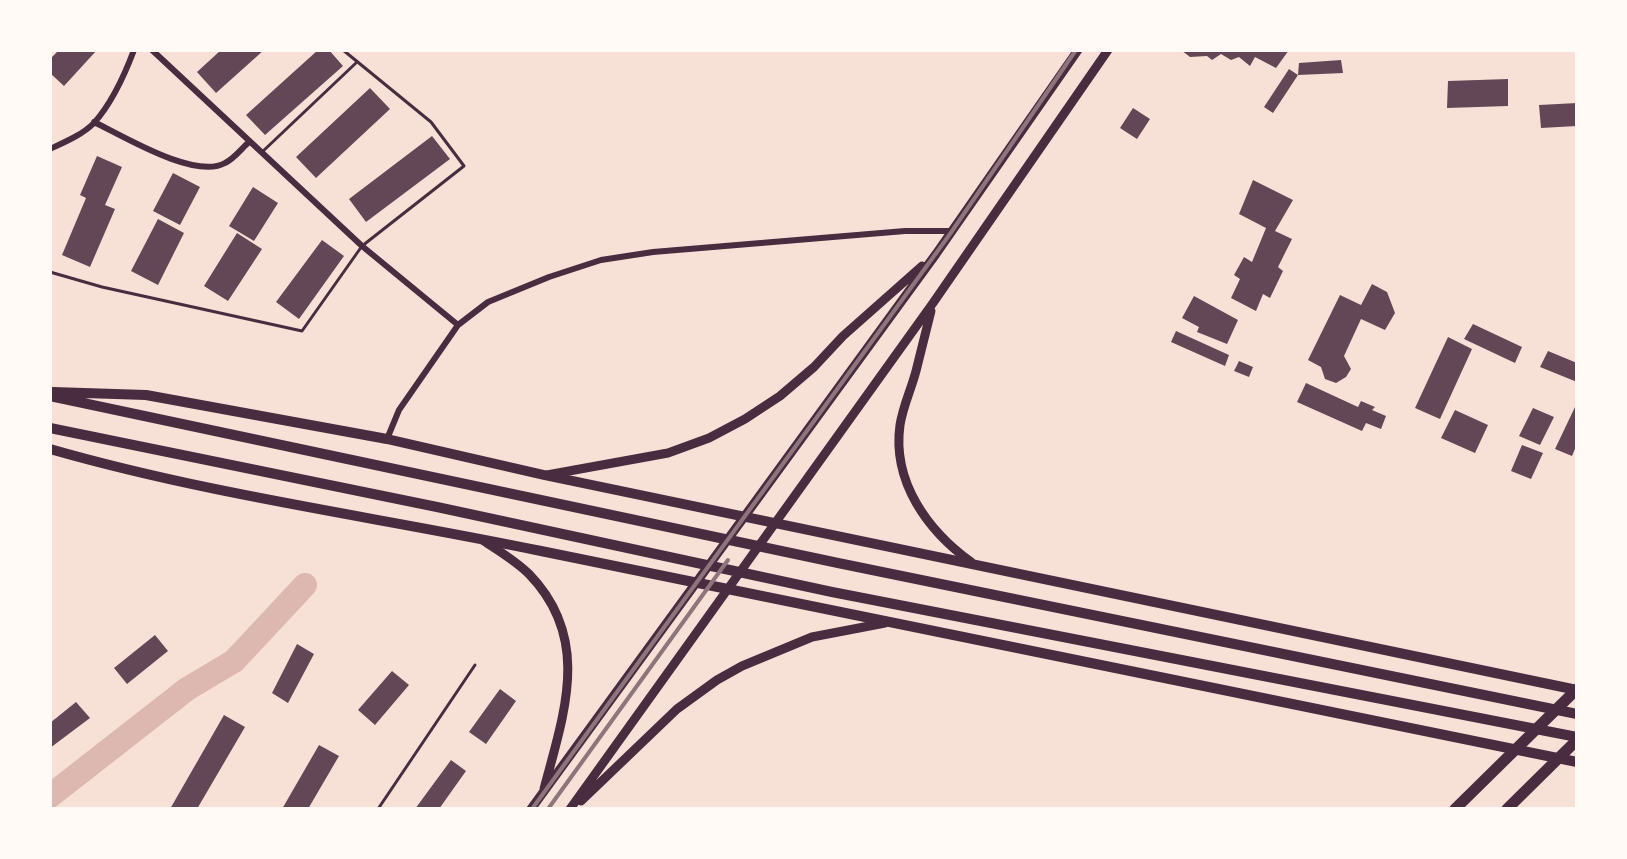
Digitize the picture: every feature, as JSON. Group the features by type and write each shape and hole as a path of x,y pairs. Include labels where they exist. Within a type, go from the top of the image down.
{"highway":[{"path":"50,394 146,395 387,439 544,475 1577,689"},
{"path":"50,394 838,563 1577,714"},
{"path":"50,428 832,592 1577,739"},
{"path":"50,449 122,469 482,538 1037,654 1577,762"},
{"path":"1455,809 1577,689"},
{"path":"1507,809 1577,739"}],"main road":[{"path":"531,809 936,254 1078,50"},
{"path":"572,809 933,303 1108,50"},
{"path":"544,475 668,453 709,438 745,419 780,396 814,367 843,336 936,254"},
{"path":"933,303 899,429 901,459 908,487 920,510 952,549 974,564"},
{"path":"482,538 528,573 553,604 568,649 568,698 542,794"},
{"path":"572,809 677,709 717,680 812,637 890,622"}],"street":[{"path":"50,149 74,138 94,122 134,50"},
{"path":"152,50 362,246 458,325"},
{"path":"94,122 157,153 205,169 225,163 249,142"},
{"path":"387,439 399,410 458,325 488,302 549,277 601,260 653,252 905,231 952,231"}],"lane":[{"path":"50,272 102,287 302,331 362,246 464,166 431,122 343,50"},
{"path":"261,153 357,62"},
{"path":"378,809 475,665"}],"building":[{"path":"59,50 97,50 64,86 50,73 50,59"},
{"path":"221,50 264,50 216,93 197,72"},
{"path":"318,50 329,50 343,66 265,135 246,115"},
{"path":"1181,50 1289,50 1276,68 1255,57 1250,66 1239,57 1231,60 1221,54 1212,60 1207,56 1190,57"},
{"path":"1341,60 1343,73 1298,75 1299,63"},
{"path":"1289,69 1298,75 1273,113 1264,107"},
{"path":"1508,79 1508,106 1447,108 1448,81"},
{"path":"370,88 390,109 316,178 296,157"},
{"path":"1577,103 1577,126 1541,128 1539,105"},
{"path":"1133,108 1150,119 1137,139 1120,128"},
{"path":"432,136 450,159 366,222 349,199"},
{"path":"97,156 122,167 105,205 115,209 90,267 62,255 86,198 80,195"},
{"path":"173,173 200,187 180,225 153,211"},
{"path":"1253,180 1293,200 1275,231 1292,239 1278,267 1283,271 1270,298 1263,294 1256,311 1231,298 1240,279 1234,275 1244,257 1252,262 1266,228 1239,214"},
{"path":"253,187 278,203 254,241 229,226"},
{"path":"158,219 184,233 158,285 131,271"},
{"path":"237,233 262,249 228,301 204,286"},
{"path":"322,240 344,256 299,319 276,302"},
{"path":"1372,284 1387,292 1395,313 1385,330 1361,319 1344,356 1351,369 1346,377 1336,383 1325,379 1321,367 1308,360 1340,295 1361,305"},
{"path":"1194,296 1238,320 1227,344 1197,332 1199,327 1182,318"},
{"path":"1473,324 1522,347 1515,363 1464,339"},
{"path":"1176,331 1229,355 1225,366 1171,342"},
{"path":"1448,337 1472,349 1440,419 1415,408"},
{"path":"1548,351 1577,363 1577,382 1540,367"},
{"path":"1239,361 1253,367 1249,377 1234,371"},
{"path":"1306,383 1358,407 1361,401 1375,407 1372,410 1386,416 1381,429 1366,423 1362,431 1297,402"},
{"path":"1575,407 1577,444 1572,456 1555,449"},
{"path":"1533,408 1554,417 1540,445 1519,436"},
{"path":"1455,410 1488,425 1475,453 1441,438"},
{"path":"1522,445 1543,453 1531,479 1511,471"},
{"path":"155,635 168,651 127,684 114,668"},
{"path":"297,644 314,654 288,703 272,693"},
{"path":"392,671 409,685 375,725 358,710"},
{"path":"500,689 516,701 486,744 469,732"},
{"path":"76,702 90,718 50,748 50,723"},
{"path":"224,715 245,727 197,809 170,809"},
{"path":"319,745 339,756 308,809 282,809"},
{"path":"451,760 466,771 439,809 415,809"}],"waterway":[{"path":"50,796 187,689 234,661 305,585"}],"railway":[{"path":"532,809 950,234 1076,50"},
{"path":"548,809 728,560"}]}
